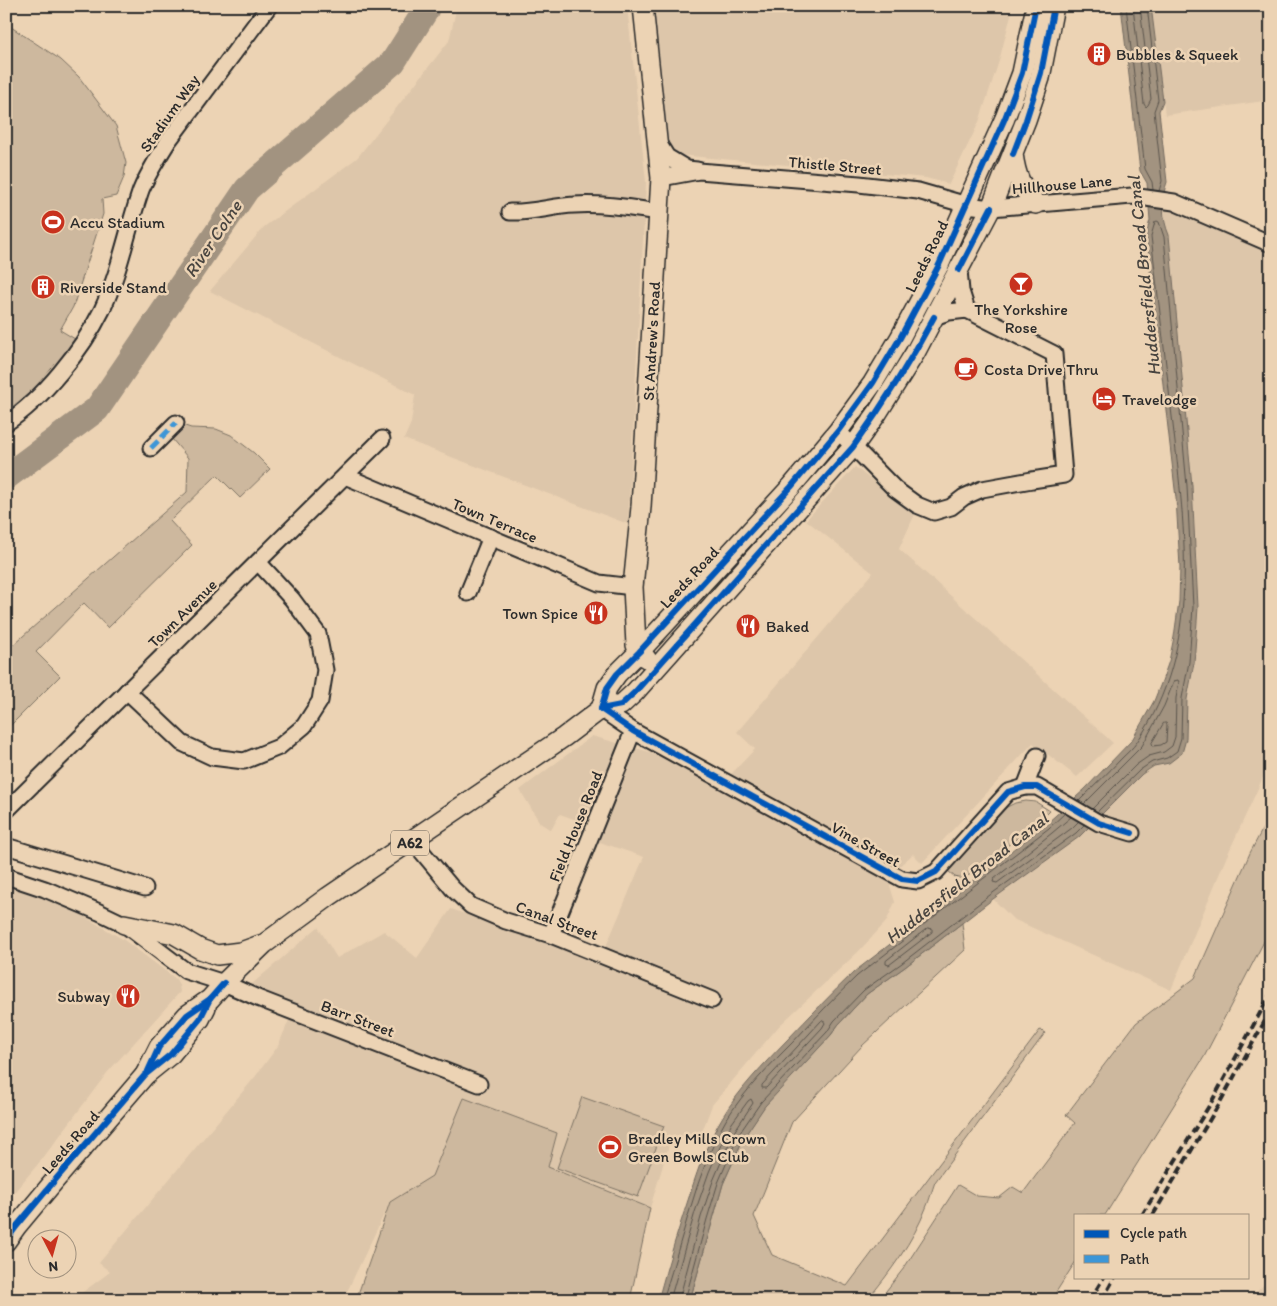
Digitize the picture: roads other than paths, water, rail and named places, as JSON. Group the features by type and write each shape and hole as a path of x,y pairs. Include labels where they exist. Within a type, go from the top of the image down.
{"main road":[{"name":"St Andrew's Road","path":"639,652 636,645 633,587 641,507 661,178 647,36 642,6"},
{"name":"Leeds Road","path":"601,709 607,688 617,674 778,501 838,431 873,384 939,265 1005,118 1022,73 1036,6"},
{"name":"Leeds Road","path":"10,1233 145,1075 171,1054 200,1019 210,999 224,983 264,944 321,902 564,737 601,709 621,705 635,692 853,447 878,412 915,353 991,208 1026,120 1042,73 1054,6"},
{"path":"1013,154 1015,171 1021,184 1036,204"},
{"path":"639,652 657,666"},
{"path":"124,924 174,934 200,949 217,955 241,952 264,944"}],"street":[{"name":"Stadium Way","path":"6,423 50,385 88,336 102,309 116,272 142,189 157,160 169,140 269,6"},
{"name":"Thistle Street","path":"657,140 667,157 687,168 699,171 859,184 918,191 967,204"},
{"name":"Thistle Street","path":"661,178 699,171"},
{"name":"Hillhouse Lane","path":"967,204 991,208 1132,196 1174,202 1271,244"},
{"path":"510,212 522,213 573,204 611,206 659,212"},
{"path":"959,270 961,292 967,310"},
{"path":"838,431 896,489 917,505 934,512 951,507 964,497 982,489 1064,476 1054,354 967,310 950,312 934,317"},
{"path":"151,448 176,423"},
{"name":"Town Avenue","path":"6,811 382,439"},
{"name":"Town Terrace","path":"345,476 599,583 633,587"},
{"path":"468,594 491,537"},
{"path":"127,691 182,743 212,757 244,761 279,747 304,726 320,701 325,670 318,634 292,599 258,562"},
{"name":"Vine Street","path":"601,709 633,731 902,879 918,881 936,872 1008,792 1025,787"},
{"name":"Field House Road","path":"551,935 633,731"},
{"path":"1037,756 1025,787 1038,787 1100,823 1132,833"},
{"name":"Canal Street","path":"413,841 452,888 471,906 551,935 712,1000"},
{"path":"6,846 145,888"},
{"name":"Barr Street","path":"6,876 46,889 124,924 186,971 224,983 260,999 479,1084"}],"water":[{"path":"1121,6 1151,6 1163,101 1159,111 1167,182 1163,208 1169,235 1192,486 1198,607 1194,663 1187,699 1186,739 1182,753 1169,763 1154,766 1142,774 1079,837 867,994 765,1106 744,1137 723,1184 690,1300 658,1300 682,1218 704,1154 722,1118 744,1087 778,1049 854,972 1046,824 1085,789 1132,740 1154,701 1162,681 1169,661 1179,601 1180,567 1176,498 1146,235 1150,220 1147,183 1140,171"}],"waterway":[{"name":"River Colne","path":"6,477 97,409 247,189 393,62 426,10 426,6"}],"railway":[{"path":"1143,1214 1212,1101 1271,993"},
{"path":"1154,1214 1219,1104 1271,1010"},
{"path":"1090,1300 1103,1278"},
{"path":"1102,1300 1114,1278"}],"place":[{"name":"Bubbles & Squeek","path":"1099,54"},
{"name":"Accu Stadium","path":"53,222"},
{"name":"The Yorkshire Rose","path":"1021,284"},
{"name":"Riverside Stand","path":"43,287"},
{"name":"Costa Drive Thru","path":"966,369"},
{"name":"Travelodge","path":"1104,399"},
{"name":"Town Spice","path":"596,613"},
{"name":"Baked","path":"748,626"},
{"name":"Subway","path":"128,996"},
{"name":"Bradley Mills Crown Green Bowls Club","path":"610,1147"}],"water label":[{"name":"Huddersfield Broad Canal","path":"1144,276"},
{"name":"Huddersfield Broad Canal","path":"967,878"}]}
